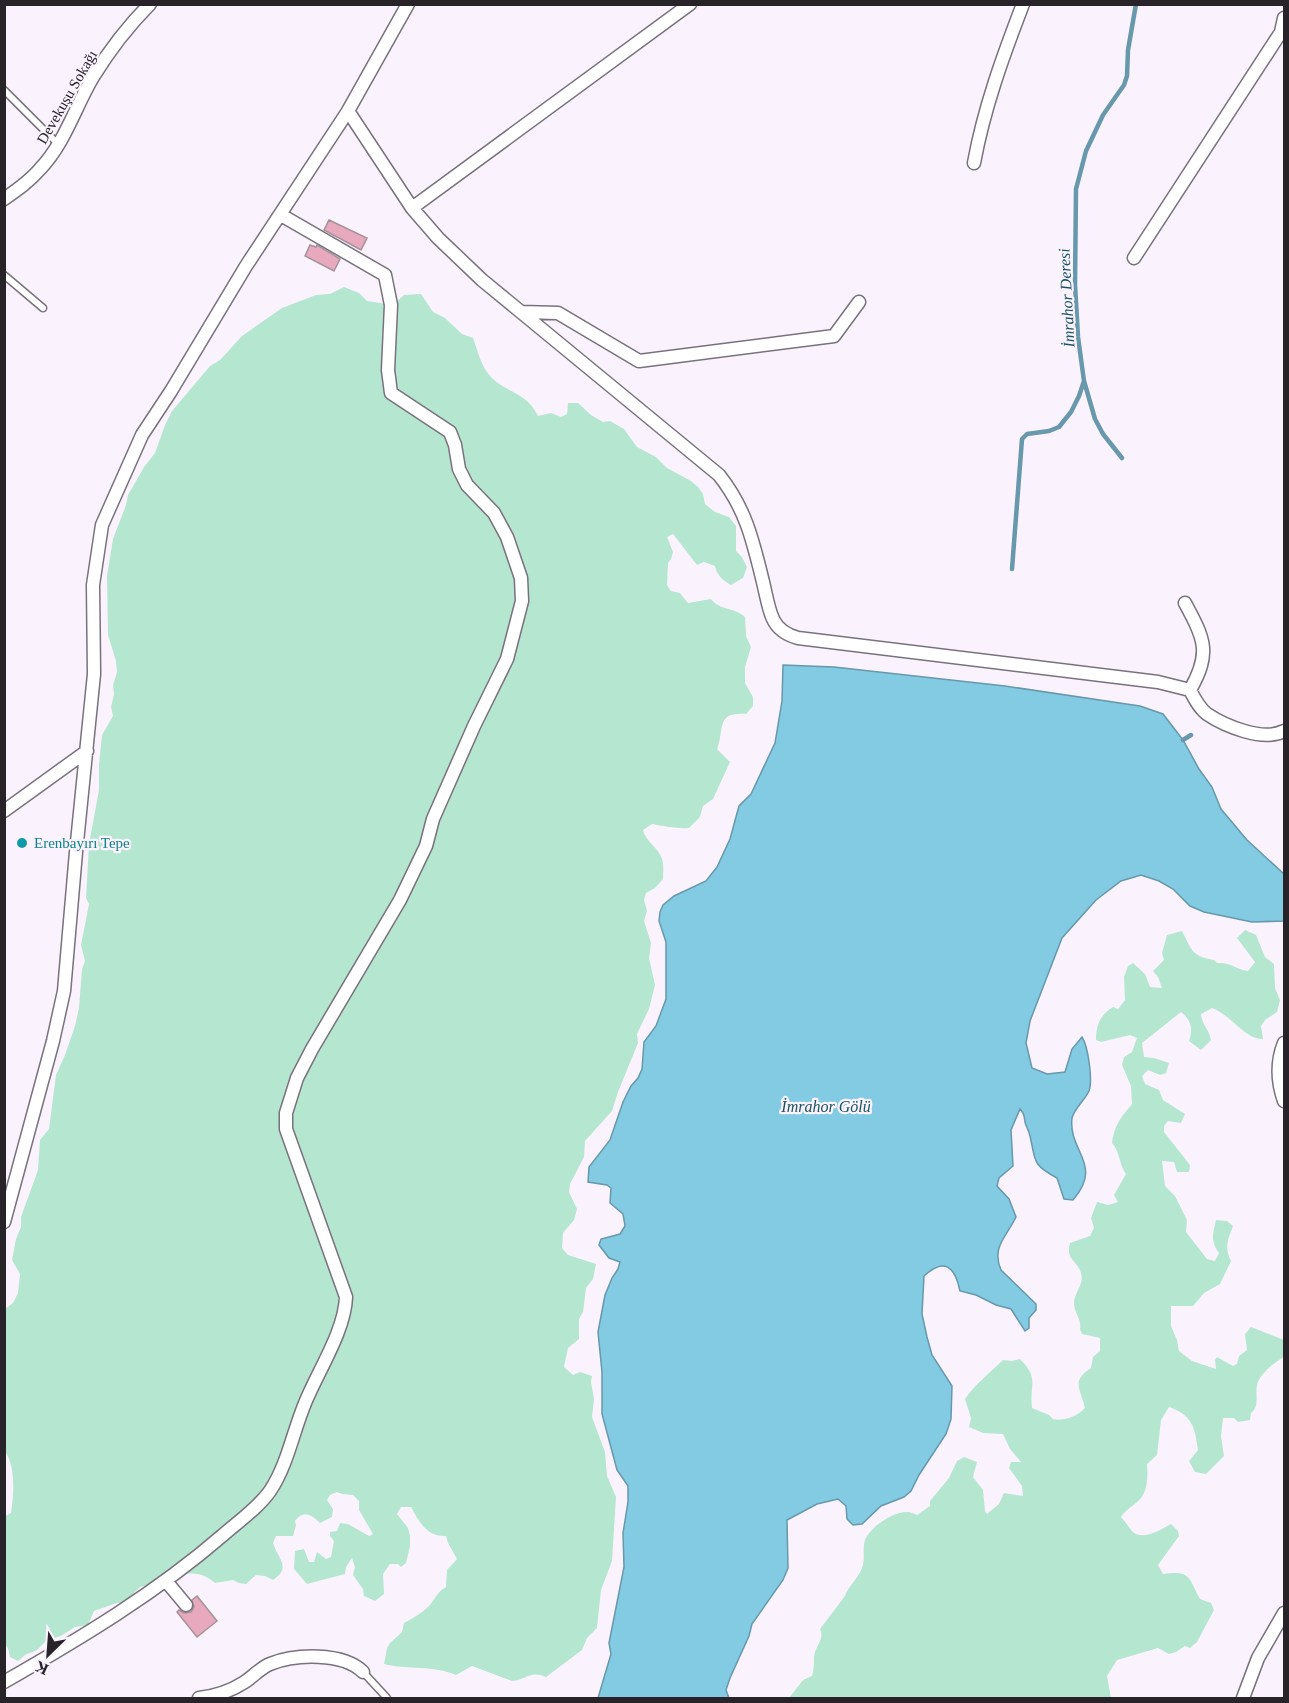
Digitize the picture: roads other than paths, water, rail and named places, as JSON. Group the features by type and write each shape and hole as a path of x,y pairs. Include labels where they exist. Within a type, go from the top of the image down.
{"street":[{"name":"Devekuşu Sokağı","path":"4,199 42,168 58,144 93,77 129,25 150,4"},
{"path":"4,1222 53,1041 64,991 94,674 93,585 102,525 142,435 246,266 348,111 408,4"},
{"path":"412,208 690,4"},
{"path":"974,163 993,88 1023,4"},
{"path":"1134,258 1281,32 1284,18"},
{"path":"348,111 412,208 438,238 482,280 718,475 732,492 742,511 752,538 772,619 785,634 798,638 1158,682 1190,690 1199,706 1207,713 1237,728 1264,735 1284,731"},
{"path":"4,1682 78,1640 166,1581 255,1507 269,1493 277,1478 304,1404 346,1309 346,1297 286,1129 285,1113 297,1078 312,1049 399,900 426,846 433,819 474,726 507,659 522,601 520,578 507,537 494,513 467,485 459,469 450,432 391,393 388,370 391,305 385,275 281,215"},
{"path":"521,312 558,313 639,361 834,336 859,302"},
{"path":"1185,603 1202,638 1204,651 1201,671 1190,690"},
{"path":"5,809 87,751"},
{"path":"1284,1043 1278,1062 1280,1088 1284,1101"},
{"path":"166,1581 186,1605"},
{"path":"1243,1698 1258,1658 1284,1613"},
{"path":"199,1698 220,1694 242,1684 269,1665 291,1660 321,1657 342,1659 363,1672"}],"lane":[{"path":"4,90 58,144"},
{"path":"4,275 43,308"},
{"path":"363,1672 387,1698"}],"water":[{"name":"İmrahor Gölü","path":"783,665 834,667 1005,686 1140,706 1163,714 1183,740 1212,787 1221,809 1247,840 1284,874 1284,921 1252,922 1204,912 1190,906 1173,889 1141,875 1121,881 1096,900 1062,938 1030,1021 1026,1043 1032,1068 1047,1074 1065,1072 1072,1049 1082,1037 1084,1041 1089,1063 1090,1086 1072,1118 1072,1130 1083,1158 1085,1177 1082,1188 1073,1200 1064,1199 1057,1178 1043,1169 1034,1157 1030,1134 1020,1109 1011,1130 1013,1166 999,1178 997,1186 1009,1199 1016,1217 1001,1242 998,1262 1001,1270 1036,1304 1036,1310 1029,1318 1029,1328 1025,1331 1011,1309 960,1291 955,1276 948,1267 938,1267 924,1276 922,1314 932,1355 952,1386 951,1419 946,1434 911,1491 904,1497 881,1506 862,1524 853,1525 847,1519 846,1506 838,1499 817,1504 787,1520 788,1568 783,1580 752,1624 726,1690 729,1698 598,1698 611,1654 609,1643 624,1567 623,1533 628,1502 628,1486 617,1470 602,1414 602,1372 598,1332 605,1295 620,1262 609,1258 599,1245 601,1239 620,1234 625,1226 623,1214 610,1203 611,1188 607,1185 588,1182 589,1167 610,1140 623,1102 642,1069 644,1042 656,1026 666,999 666,942 659,921 660,912 663,905 674,896 706,881 717,867 730,839 739,806 751,794 775,743 782,701"}],"waterway":[{"name":"İmrahor Deresi","path":"1012,569 1022,439 1027,434 1059,427 1071,412 1084,381 1078,337 1075,285 1076,189 1086,151 1103,115 1124,85 1127,76 1128,50 1136,4"},
{"path":"1084,381 1095,419 1103,434 1122,458"},
{"path":"1183,740 1191,735"}],"place":[{"name":"Erenbayırı Tepe","path":"22,843"}]}
